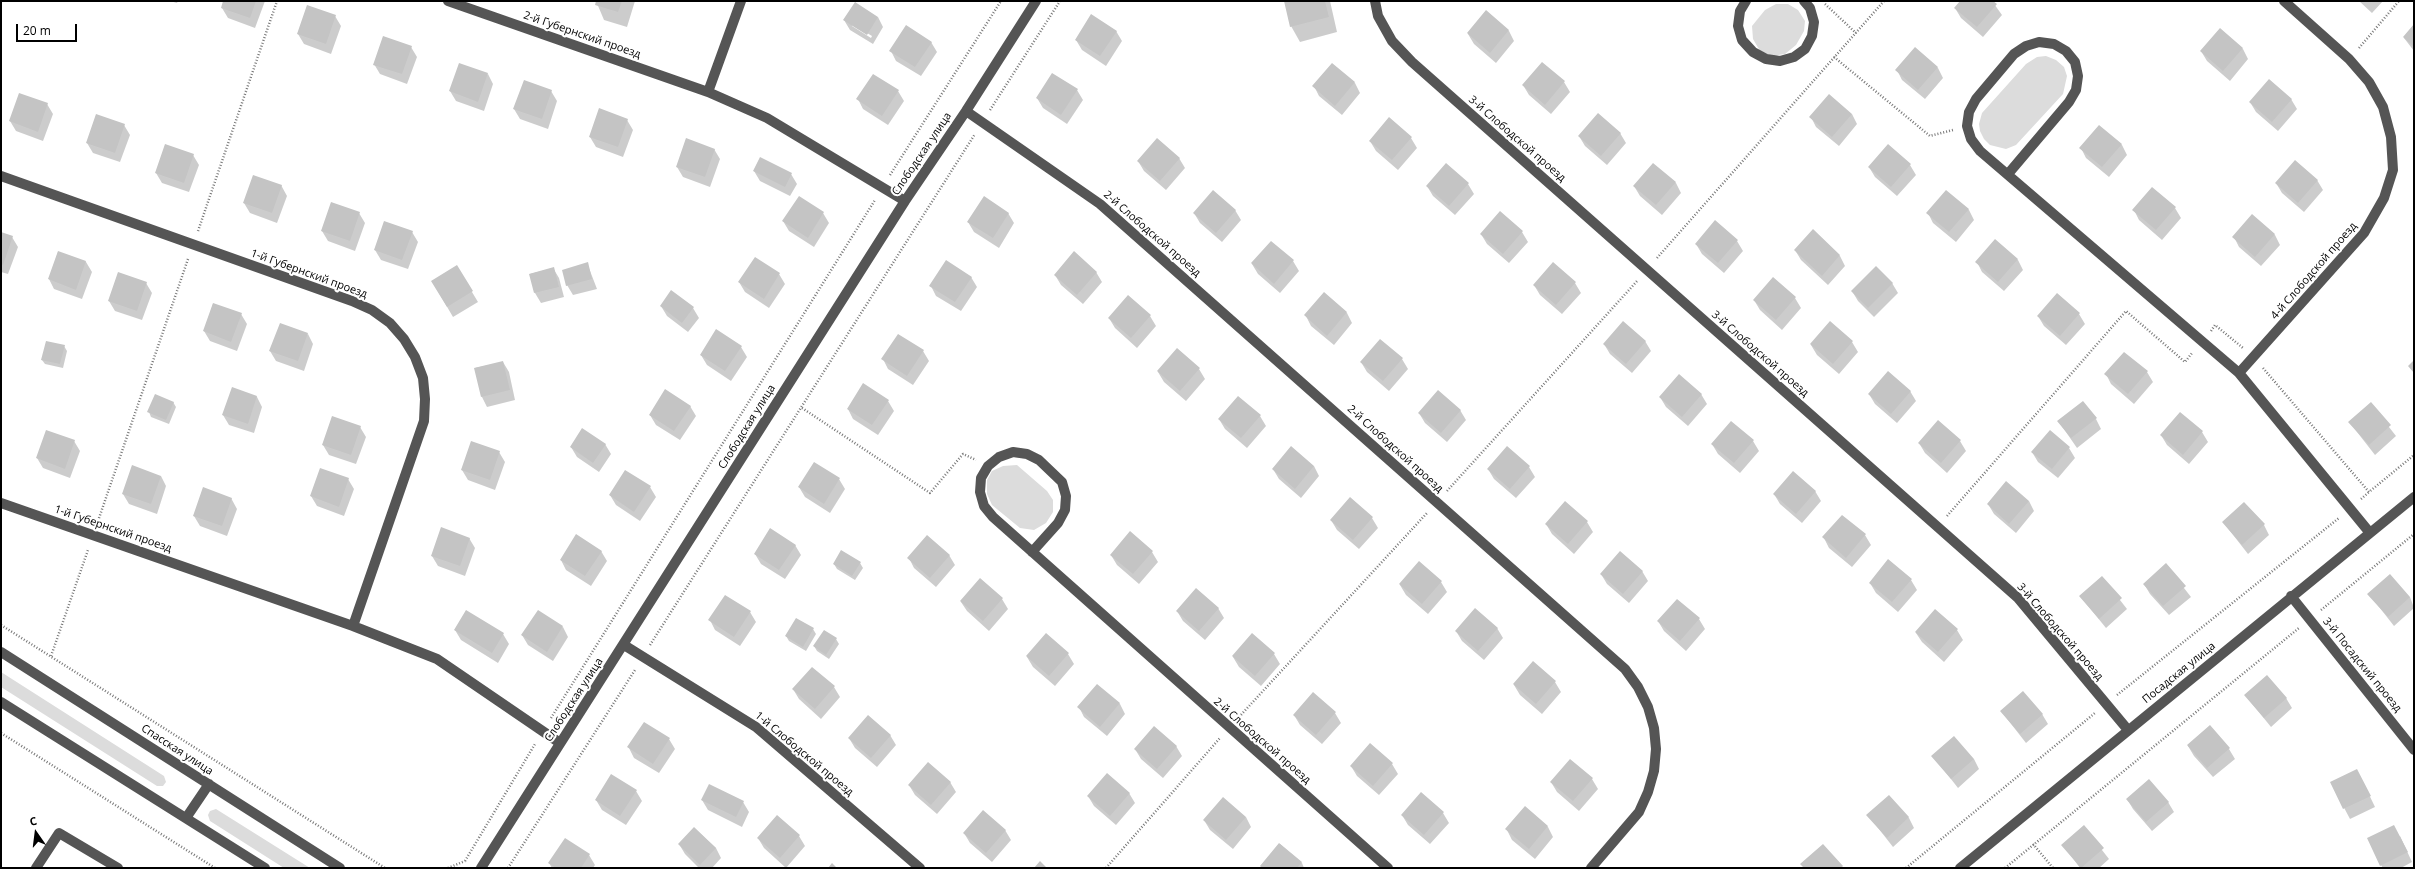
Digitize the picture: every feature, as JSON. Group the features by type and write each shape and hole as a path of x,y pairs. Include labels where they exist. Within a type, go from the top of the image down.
{"street":[{"name":"2-й Губернский проезд","path":"448,1 708,92 767,118 904,201"},
{"path":"708,92 741,1"},
{"name":"Слободская улица","path":"481,868 624,645 904,201 966,111 1036,1"},
{"name":"3-й Слободской проезд","path":"1375,1 1378,16 1392,41 1412,62 2018,598 2128,730"},
{"path":"1746,1 1740,12 1738,26 1742,40 1753,52 1766,59 1780,61 1794,57 1805,49 1812,36 1814,22 1810,8 1804,1"},
{"name":"4-й Слободской проезд","path":"2239,373 2364,233 2384,198 2393,170 2392,137 2383,107 2369,82 2349,59 2284,1"},
{"path":"2008,174 2069,102 2076,90 2078,76 2075,62 2066,51 2054,44 2040,42 2026,46 2014,54 1976,99 1969,112 1967,126 1971,140 1980,151 2239,373 2370,533"},
{"name":"2-й Слободской проезд","path":"966,111 1100,204 1625,669 1638,687 1648,707 1654,728 1656,749 1654,771 1648,792 1639,812 1591,868"},
{"name":"1-й Губернский проезд","path":"1,176 193,244 372,310 395,328 415,357 424,385 424,420 353,626"},
{"path":"988,466 999,456 1013,452 1027,454 1039,460 1062,482 1066,496 1065,510 1058,523 1032,552"},
{"name":"2-й Слободской проезд","path":"988,466 981,478 980,492 984,506 993,517 1388,868"},
{"name":"Посадская улица","path":"1960,868 2414,497"},
{"name":"1-й Губернский проезд","path":"1,503 353,626 437,659 560,743"},
{"name":"3-й Посадский проезд","path":"2291,596 2414,750"},
{"name":"1-й Слободской проезд","path":"624,645 756,727 920,868"},
{"name":"Спасская улица","path":"1,652 340,868"},
{"path":"1,702 265,868"},
{"path":"186,818 209,784"},
{"path":"36,868 59,833 118,868"}],"path":[{"path":"51,656 277,1"},
{"path":"448,868 465,861 543,731 882,188 1001,1"},
{"path":"508,868 1060,1"},
{"path":"1822,1 1856,33"},
{"path":"1106,868 1229,728 1437,502 1647,270 1884,1"},
{"path":"2349,59 2399,1"},
{"path":"1834,57 1930,136 1967,126"},
{"path":"1937,527 2126,311 2185,362 2215,325 2254,356 2369,492"},
{"path":"802,408 930,493 963,454 988,466"},
{"path":"1906,868 2106,704 2351,508 2414,455"},
{"path":"2005,868 2414,534"},
{"path":"1,624 385,868"},
{"path":"1,733 215,868"},
{"path":"2033,844 2053,868"},
{"path":"465,861 471,864"}],"shaded area":[{"path":"1776,4 1788,4 1798,10 1805,21 1804,31 1796,45 1785,54 1772,56 1760,51 1753,39 1752,26 1765,10"},
{"path":"2046,56 2056,60 2064,67 2067,76 2063,94 2016,145 2006,149 1990,145 1984,139 1980,131 1979,124 1982,113 2026,64 2037,57"},
{"path":"1017,465 1047,491 1053,500 1053,512 1046,523 1034,530 1020,528 992,505 987,494 987,480 992,471 1003,466"},
{"path":"1,672 164,776 166,782 163,786 157,786 1,687"},
{"path":"216,809 310,868 284,868 210,821 208,815 210,811"}],"building":[{"path":"223,1 256,1 250,18 221,8"},
{"path":"596,1 622,1 618,12 595,5"},
{"path":"1284,1 1325,1 1329,17 1290,27"},
{"path":"1960,1 1993,1 1997,4 1977,27 1954,8"},
{"path":"855,2 878,17 867,35 843,20"},
{"path":"307,5 336,15 326,44 297,34"},
{"path":"1486,10 1509,30 1490,53 1467,33"},
{"path":"1091,14 1117,31 1100,56 1075,40"},
{"path":"2414,24 2414,47 2403,37"},
{"path":"906,25 932,42 915,67 889,51"},
{"path":"2220,28 2243,48 2223,71 2200,51"},
{"path":"383,36 412,46 402,74 373,65"},
{"path":"1915,47 1938,67 1918,90 1895,70"},
{"path":"1542,62 1565,81 1545,105 1522,85"},
{"path":"459,63 488,73 478,102 449,91"},
{"path":"1332,63 1355,82 1335,106 1312,86"},
{"path":"1052,73 1078,89 1061,115 1036,98"},
{"path":"873,74 899,90 882,116 856,99"},
{"path":"2269,79 2292,99 2272,122 2249,102"},
{"path":"524,80 552,90 542,119 513,109"},
{"path":"19,93 48,103 38,132 9,121"},
{"path":"1829,94 1852,114 1832,137 1809,117"},
{"path":"599,108 628,119 618,147 589,137"},
{"path":"1598,113 1621,133 1601,156 1578,136"},
{"path":"96,114 125,124 115,153 86,143"},
{"path":"1389,117 1412,137 1392,160 1369,141"},
{"path":"2099,125 2122,144 2102,167 2079,148"},
{"path":"686,138 715,149 705,177 676,167"},
{"path":"1157,138 1180,158 1160,181 1137,161"},
{"path":"165,144 194,154 184,183 155,173"},
{"path":"1888,144 1911,164 1891,187 1868,167"},
{"path":"760,157 792,173 785,187 753,171"},
{"path":"2295,160 2318,180 2298,203 2275,183"},
{"path":"1446,163 1469,183 1449,206 1426,186"},
{"path":"1653,163 1676,182 1656,205 1633,186"},
{"path":"253,175 282,185 272,213 243,203"},
{"path":"2152,187 2176,207 2156,230 2132,210"},
{"path":"1213,190 1236,210 1216,233 1193,213"},
{"path":"1946,190 1969,209 1949,232 1926,213"},
{"path":"799,196 824,212 808,238 782,221"},
{"path":"984,196 1009,213 993,238 967,222"},
{"path":"331,202 360,212 350,241 321,231"},
{"path":"1500,211 1523,231 1503,254 1480,234"},
{"path":"2252,214 2275,234 2255,257 2232,237"},
{"path":"1715,220 1738,240 1718,263 1695,244"},
{"path":"384,221 413,231 402,260 374,250"},
{"path":"1813,229 1840,255 1822,276 1794,250"},
{"path":"1,232 13,236 3,265 1,264"},
{"path":"1995,239 2018,259 1998,282 1975,262"},
{"path":"1271,241 1294,260 1274,284 1251,263"},
{"path":"58,251 86,261 76,290 48,279"},
{"path":"1074,251 1097,272 1077,295 1054,275"},
{"path":"755,257 780,273 764,299 738,282"},
{"path":"946,260 972,277 955,302 929,286"},
{"path":"588,262 592,279 566,286 562,270"},
{"path":"1553,262 1576,282 1556,305 1533,285"},
{"path":"457,265 473,291 447,307 431,281"},
{"path":"1876,266 1893,283 1868,308 1851,291"},
{"path":"554,267 559,287 534,293 529,274"},
{"path":"118,272 147,282 137,311 108,301"},
{"path":"1773,277 1796,297 1776,320 1753,300"},
{"path":"671,290 694,307 682,323 660,306"},
{"path":"1324,292 1347,312 1327,336 1304,315"},
{"path":"2057,293 2080,313 2060,336 2037,316"},
{"path":"1128,295 1151,315 1131,338 1108,318"},
{"path":"213,303 242,313 231,342 203,331"},
{"path":"1623,321 1646,341 1626,364 1603,344"},
{"path":"1830,321 1853,341 1833,364 1810,344"},
{"path":"280,323 308,333 298,361 269,351"},
{"path":"716,329 742,346 725,371 700,355"},
{"path":"898,334 924,350 907,376 881,359"},
{"path":"1380,339 1403,358 1383,381 1360,362"},
{"path":"46,341 65,345 60,364 41,360"},
{"path":"1177,348 1200,368 1180,391 1157,371"},
{"path":"2124,352 2148,371 2128,394 2104,374"},
{"path":"2414,360 2414,373 2408,366"},
{"path":"503,361 510,390 481,397 474,368"},
{"path":"1888,371 1911,391 1891,414 1868,394"},
{"path":"1679,374 1702,394 1682,417 1659,397"},
{"path":"863,383 889,400 872,425 847,409"},
{"path":"232,387 257,396 248,424 222,415"},
{"path":"665,389 691,406 674,431 649,415"},
{"path":"1438,390 1461,410 1441,433 1418,413"},
{"path":"155,394 174,402 166,420 147,412"},
{"path":"1238,396 1261,415 1241,438 1218,419"},
{"path":"2083,401 2097,418 2071,438 2057,421"},
{"path":"2371,402 2391,425 2369,445 2348,422"},
{"path":"2180,412 2203,431 2183,455 2160,435"},
{"path":"332,416 361,426 351,455 322,445"},
{"path":"1938,420 1961,440 1941,463 1918,443"},
{"path":"1731,421 1754,440 1734,463 1711,444"},
{"path":"582,428 606,444 593,463 570,447"},
{"path":"46,430 75,440 65,469 36,458"},
{"path":"2050,430 2070,447 2052,469 2031,452"},
{"path":"471,441 500,451 490,480 461,470"},
{"path":"1291,446 1314,466 1295,489 1272,469"},
{"path":"1507,446 1530,466 1510,489 1487,469"},
{"path":"814,462 840,478 824,504 798,487"},
{"path":"132,465 161,476 151,504 122,494"},
{"path":"320,468 349,478 339,507 310,496"},
{"path":"625,470 651,486 634,512 609,495"},
{"path":"1793,471 1816,491 1796,514 1773,494"},
{"path":"2006,481 2029,501 2009,524 1987,504"},
{"path":"203,487 232,498 222,526 193,516"},
{"path":"1350,497 1373,517 1353,540 1330,520"},
{"path":"1565,501 1588,521 1568,544 1545,524"},
{"path":"2244,502 2265,524 2242,545 2222,522"},
{"path":"1842,515 1866,534 1846,558 1822,537"},
{"path":"441,527 470,538 460,566 431,556"},
{"path":"770,528 796,545 779,570 754,554"},
{"path":"1130,531 1153,551 1133,574 1110,555"},
{"path":"576,534 602,551 585,576 560,560"},
{"path":"927,535 950,555 930,578 907,558"},
{"path":"841,550 861,562 852,576 833,564"},
{"path":"1620,551 1643,571 1623,594 1600,574"},
{"path":"1888,559 1912,579 1892,602 1869,583"},
{"path":"1419,561 1442,581 1422,604 1399,584"},
{"path":"2166,563 2186,586 2163,606 2143,584"},
{"path":"2390,574 2410,597 2388,617 2367,594"},
{"path":"2102,576 2122,598 2099,619 2079,596"},
{"path":"980,578 1003,598 983,621 960,601"},
{"path":"1196,588 1219,608 1199,631 1176,611"},
{"path":"725,595 751,611 734,637 708,620"},
{"path":"1677,599 1700,618 1680,641 1657,621"},
{"path":"1475,608 1498,628 1478,651 1455,631"},
{"path":"1935,609 1958,629 1938,652 1915,632"},
{"path":"466,610 504,633 492,653 454,630"},
{"path":"538,610 563,626 547,652 521,635"},
{"path":"796,618 814,628 803,647 785,636"},
{"path":"824,630 837,638 826,655 813,646"},
{"path":"1046,633 1069,653 1049,676 1026,656"},
{"path":"1252,633 1275,653 1255,676 1232,656"},
{"path":"1533,661 1556,681 1536,704 1513,684"},
{"path":"812,667 835,686 815,709 792,689"},
{"path":"2267,675 2287,698 2264,718 2244,695"},
{"path":"1097,684 1120,703 1100,727 1077,707"},
{"path":"2023,691 2043,714 2020,734 2000,711"},
{"path":"1313,692 1336,712 1316,735 1293,715"},
{"path":"868,715 891,735 871,758 848,738"},
{"path":"644,722 670,738 653,764 627,747"},
{"path":"2210,725 2230,748 2207,768 2187,745"},
{"path":"1154,726 1177,746 1157,769 1134,749"},
{"path":"1954,736 1974,759 1951,779 1931,756"},
{"path":"1370,743 1393,763 1373,786 1350,766"},
{"path":"1570,759 1593,778 1573,801 1550,782"},
{"path":"928,762 951,782 931,805 908,785"},
{"path":"2357,769 2371,796 2343,809 2330,782"},
{"path":"1107,773 1130,793 1110,816 1087,796"},
{"path":"611,774 637,790 620,816 595,800"},
{"path":"2149,779 2169,802 2146,822 2126,799"},
{"path":"709,784 744,801 736,817 701,800"},
{"path":"1421,792 1444,812 1424,835 1401,815"},
{"path":"1889,795 1909,817 1887,838 1866,815"},
{"path":"1223,797 1246,817 1226,840 1203,820"},
{"path":"1525,806 1548,826 1529,849 1505,829"},
{"path":"983,810 1006,830 986,853 963,833"},
{"path":"777,815 800,835 780,858 757,838"},
{"path":"2084,825 2104,848 2081,868 2061,845"},
{"path":"2394,825 2408,852 2380,866 2367,838"},
{"path":"694,827 716,848 700,865 678,844"},
{"path":"565,838 590,854 581,868 556,868 548,863"},
{"path":"1279,843 1302,862 1297,868 1262,868 1260,866"},
{"path":"1823,844 1843,866 1841,868 1804,868 1800,864"},
{"path":"1040,861 1047,868 1034,868"},
{"path":"832,863 837,868 828,868"}]}
